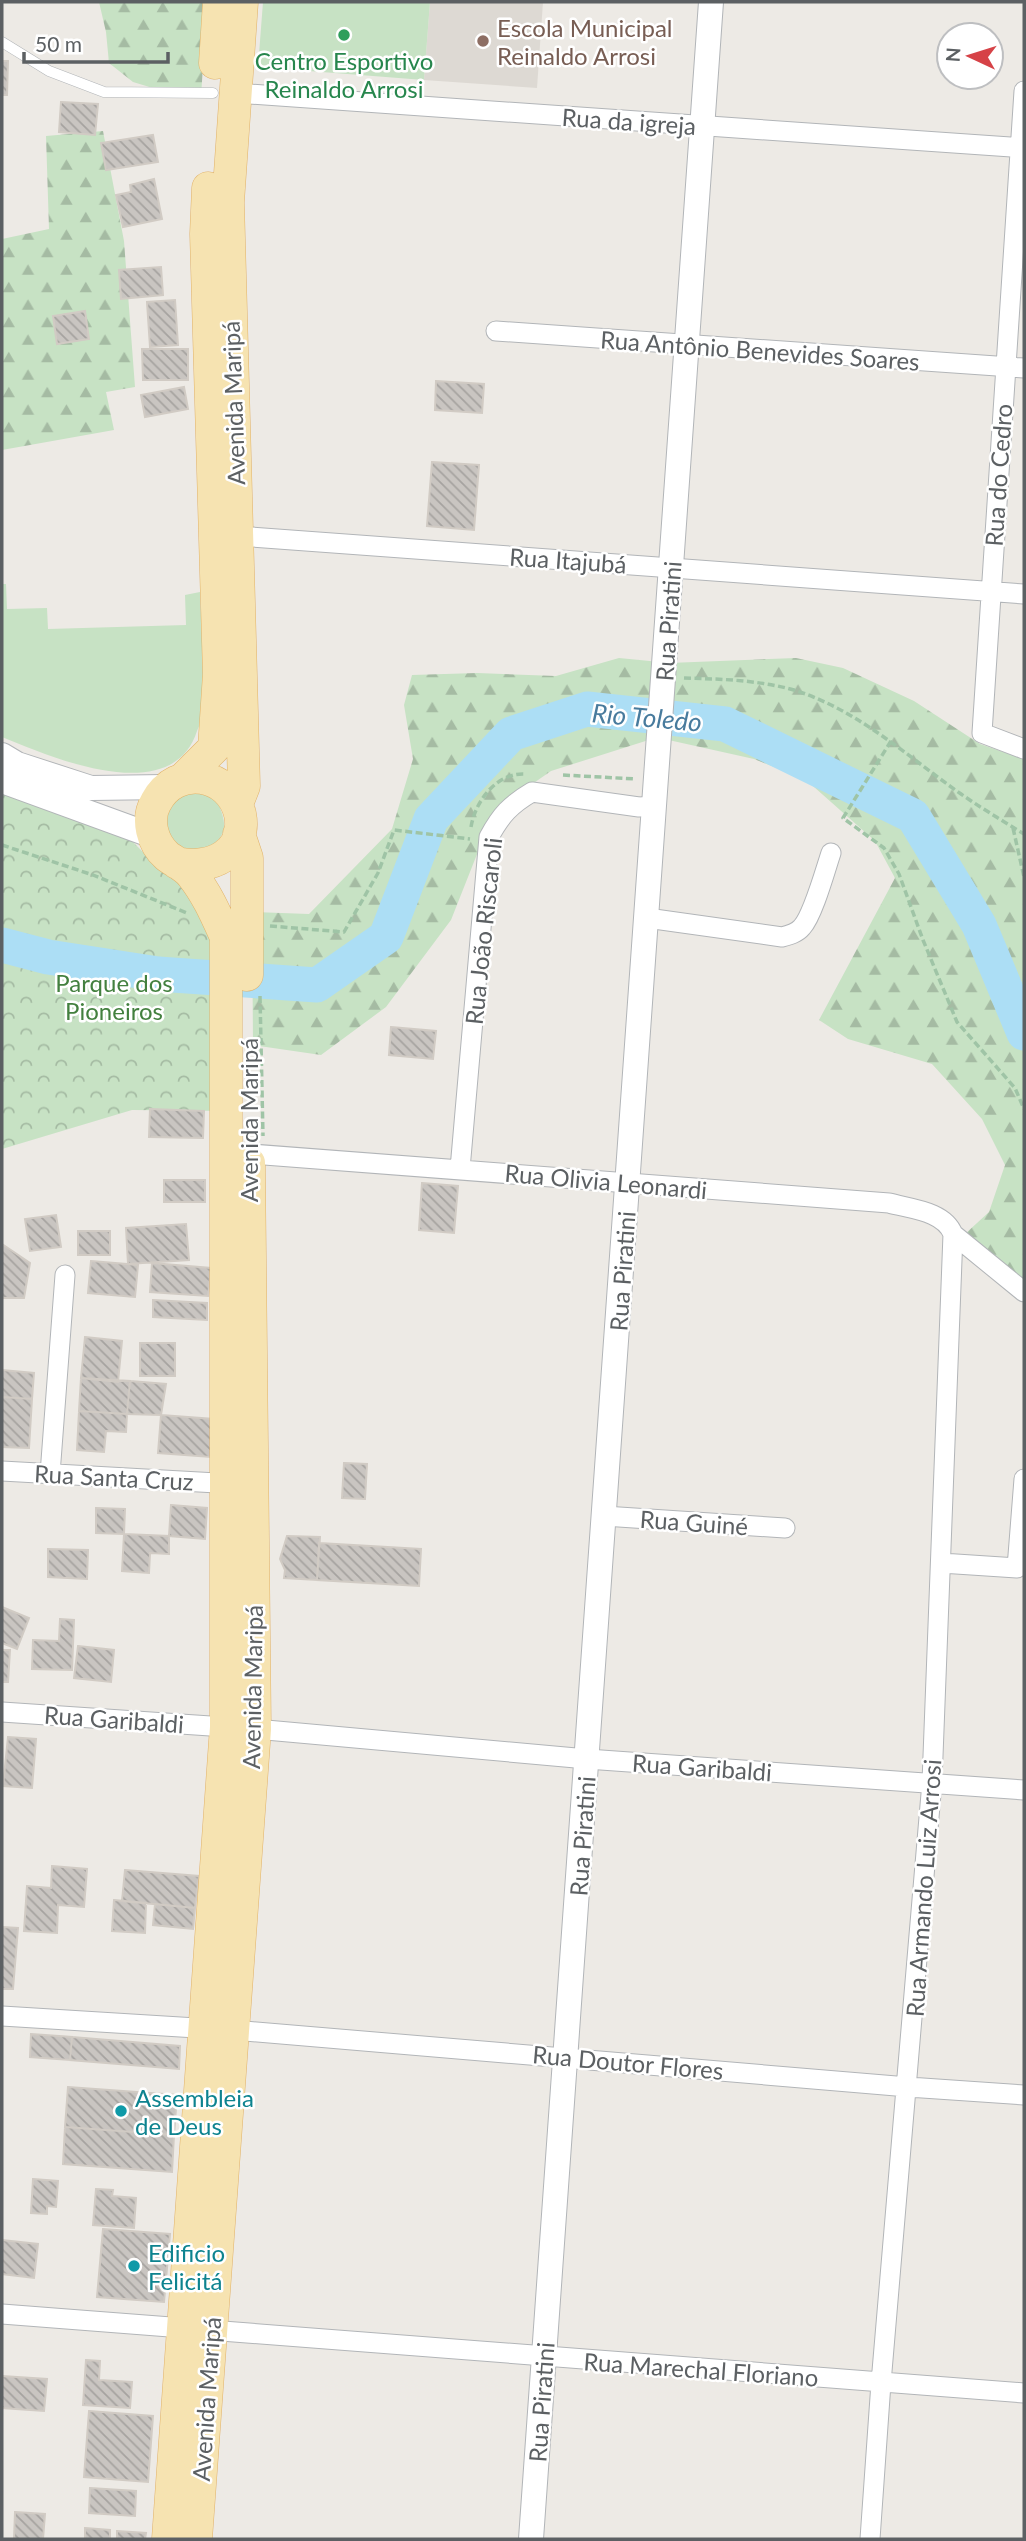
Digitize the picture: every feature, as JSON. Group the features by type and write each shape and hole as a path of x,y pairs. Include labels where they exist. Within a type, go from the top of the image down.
{"main road":[{"name":"Avenida Maripá","path":"196,2539 198,2329 240,1728 235,931 247,858 238,819 244,786 219,2"},
{"name":"Avenida Maripá","path":"175,783 214,748 219,674 206,234 224,93 242,2"},
{"path":"199,776 214,780 227,789 238,819 232,848 222,858 208,865 192,866 177,863 164,854 153,836 151,821 153,806 175,783 199,776"},
{"name":"Avenida Maripá","path":"177,863 190,872 235,931"},
{"name":"Avenida Maripá","path":"169,2539 198,2329"}],"street":[{"name":"Rua Piratini","path":"531,2539 711,2"},
{"name":"Rua do Cedro","path":"1024,91 1015,368 990,591 982,733 1024,749"},
{"name":"Rua da igreja","path":"224,93 1022,148"},
{"name":"Rua Antônio Benevides Soares","path":"496,331 1015,368"},
{"name":"Rua Itajubá","path":"238,536 1024,594"},
{"path":"2,755 17,764 91,788 175,783"},
{"path":"2,781 153,836"},
{"name":"Rua João Riscaroli","path":"460,1169 489,837 500,816 532,792 639,807 655,806"},
{"path":"647,918 782,937 793,934 803,926 809,915 831,853"},
{"name":"Rua Olivia Leonardi","path":"238,1153 889,1203 940,1217 949,1225 953,1234 1024,1292"},
{"name":"Rua Armando Luiz Arrosi","path":"870,2539 932,1782 953,1234"},
{"path":"50,1474 65,1275"},
{"name":"Rua Santa Cruz","path":"2,1471 240,1484"},
{"path":"940,1563 1017,1568 1024,1479"},
{"name":"Rua Guiné","path":"604,1516 785,1528"},
{"name":"Rua Garibaldi","path":"2,1712 240,1728 587,1759 1024,1790"},
{"name":"Rua Doutor Flores","path":"2,2016 219,2029 1024,2095"},
{"name":"Rua Marechal Floriano","path":"2,2314 1024,2393"}],"lane":[{"path":"2,42 49,71 104,92 224,93"}],"path":[{"path":"664,670 741,679 795,691 844,711 891,741 961,794 1024,834"},
{"path":"891,741 843,818 884,848 899,874 957,1022 1015,1088 1024,1109"},
{"path":"1013,827 1024,877"},
{"path":"2,845 93,875 235,931 344,932 377,873 394,830 470,840"}],"shaded area":[{"name":"Escola Municipal Reinaldo Arrosi","path":"430,2 543,2 537,88 424,80"}],"green space":[{"path":"99,2 207,2 201,97 166,92 133,82 109,63"},
{"name":"Centro Esportivo Reinaldo Arrosi","path":"263,2 430,2 424,80 258,67"},
{"path":"103,131 124,241 135,387 106,392 114,430 2,450 2,239 49,229 46,136"},
{"path":"2,584 6,584 7,609 47,608 48,629 186,625 185,595 200,592 204,666 203,713 184,755 163,768 138,773 109,771 50,756 2,737"},
{"path":"619,658 660,662 655,738 551,771 528,787 485,834 451,920 386,1007 321,1055 253,1045 252,912 309,914 392,829 413,759 404,705 412,675 477,673 556,676"},
{"path":"796,658 843,668 914,701 980,744 1024,759 1024,1279 965,1234 989,1212 1005,1165 982,1119 932,1064 848,1039 819,1020 895,878 875,841 805,779 754,759 664,739 669,663"},
{"name":"Parque dos Pioneiros","path":"2,786 130,839 172,874 226,937 227,1111 132,1110 2,1149"},
{"path":"187,788 217,800 223,818 221,836 202,854 171,848 162,808"}],"building":[{"path":"2,61 8,61 7,95 2,95"},
{"path":"61,102 98,104 95,135 59,132"},
{"path":"153,135 158,162 106,170 101,143"},
{"path":"154,179 162,219 123,227 116,195 131,192 130,185"},
{"path":"161,267 163,295 121,299 119,270"},
{"path":"175,300 178,345 150,347 147,302"},
{"path":"85,311 89,339 57,344 53,316"},
{"path":"142,349 188,349 188,380 143,380"},
{"path":"436,381 484,384 482,413 435,410"},
{"path":"184,387 188,409 145,417 141,395"},
{"path":"432,462 479,465 474,530 427,526"},
{"path":"391,1027 436,1031 433,1059 389,1055"},
{"path":"150,1109 204,1111 203,1138 149,1137"},
{"path":"164,1180 205,1180 205,1202 164,1202"},
{"path":"422,1183 458,1186 454,1233 419,1230"},
{"path":"56,1215 61,1247 30,1251 25,1219"},
{"path":"186,1224 189,1260 128,1264 126,1228"},
{"path":"78,1231 110,1231 110,1255 78,1255"},
{"path":"2,1244 30,1263 24,1298 2,1298"},
{"path":"91,1261 138,1265 135,1297 88,1293"},
{"path":"152,1263 211,1268 208,1296 150,1292"},
{"path":"153,1300 207,1303 207,1320 153,1317"},
{"path":"85,1337 122,1341 118,1382 81,1378"},
{"path":"140,1343 175,1343 175,1376 140,1376"},
{"path":"2,1370 34,1373 32,1399 2,1397"},
{"path":"81,1378 130,1381 127,1414 79,1411"},
{"path":"130,1381 166,1384 161,1415 127,1414"},
{"path":"2,1397 32,1399 29,1448 2,1447"},
{"path":"79,1411 127,1414 126,1432 106,1431 104,1452 77,1450"},
{"path":"161,1415 214,1419 211,1457 158,1453"},
{"path":"344,1463 367,1464 365,1499 342,1498"},
{"path":"171,1505 207,1508 205,1539 169,1536"},
{"path":"96,1508 125,1509 124,1534 96,1533"},
{"path":"124,1534 169,1536 169,1554 150,1553 149,1573 122,1571"},
{"path":"287,1536 320,1537 317,1580 284,1578 285,1570 280,1559"},
{"path":"319,1543 421,1549 419,1586 317,1580"},
{"path":"48,1549 88,1550 87,1579 48,1577"},
{"path":"2,1607 29,1618 17,1649 2,1643"},
{"path":"60,1619 74,1620 72,1670 32,1669 33,1640 59,1641"},
{"path":"78,1646 114,1650 111,1682 74,1678"},
{"path":"2,1650 10,1650 8,1682 2,1682"},
{"path":"8,1737 36,1739 32,1788 3,1786"},
{"path":"52,1866 87,1869 84,1907 58,1905 57,1933 24,1931 27,1886 51,1888"},
{"path":"125,1870 199,1876 195,1908 122,1901"},
{"path":"114,1900 146,1903 145,1933 112,1931"},
{"path":"155,1904 195,1908 193,1929 153,1925"},
{"path":"2,1927 18,1928 13,1989 2,1989"},
{"path":"31,2034 72,2037 70,2060 30,2057"},
{"path":"72,2037 180,2046 179,2069 70,2060"},
{"name":"Assembleia de Deus","path":"68,2087 177,2095 174,2135 65,2127"},
{"path":"65,2127 174,2135 172,2172 63,2164"},
{"path":"33,2179 58,2181 56,2207 47,2206 47,2214 31,2213"},
{"path":"96,2189 113,2190 112,2196 136,2198 134,2228 93,2225"},
{"name":"Edificio Felicitá","path":"103,2229 170,2234 164,2302 97,2297"},
{"path":"2,2240 38,2244 34,2278 2,2274"},
{"path":"86,2360 100,2361 99,2380 132,2382 130,2408 83,2405"},
{"path":"2,2376 47,2379 44,2411 2,2408"},
{"path":"89,2411 153,2416 148,2482 84,2477"},
{"path":"90,2488 136,2491 135,2516 89,2513"},
{"path":"15,2512 45,2514 43,2539 14,2539"},
{"path":"85,2528 110,2530 110,2539 85,2539"},
{"path":"117,2531 146,2533 145,2539 117,2539"}],"waterway":[{"name":"Rio Toledo","path":"2,945 48,957 158,974 317,985 386,937 431,819 511,734 587,709 725,724 913,816 979,925 1024,1033"}],"place":[{"name":"Centro Esportivo Reinaldo Arrosi","path":"344,35"},
{"name":"Escola Municipal Reinaldo Arrosi","path":"483,41"},
{"name":"Assembleia de Deus","path":"121,2111"},
{"name":"Edificio Felicitá","path":"134,2266"}]}
